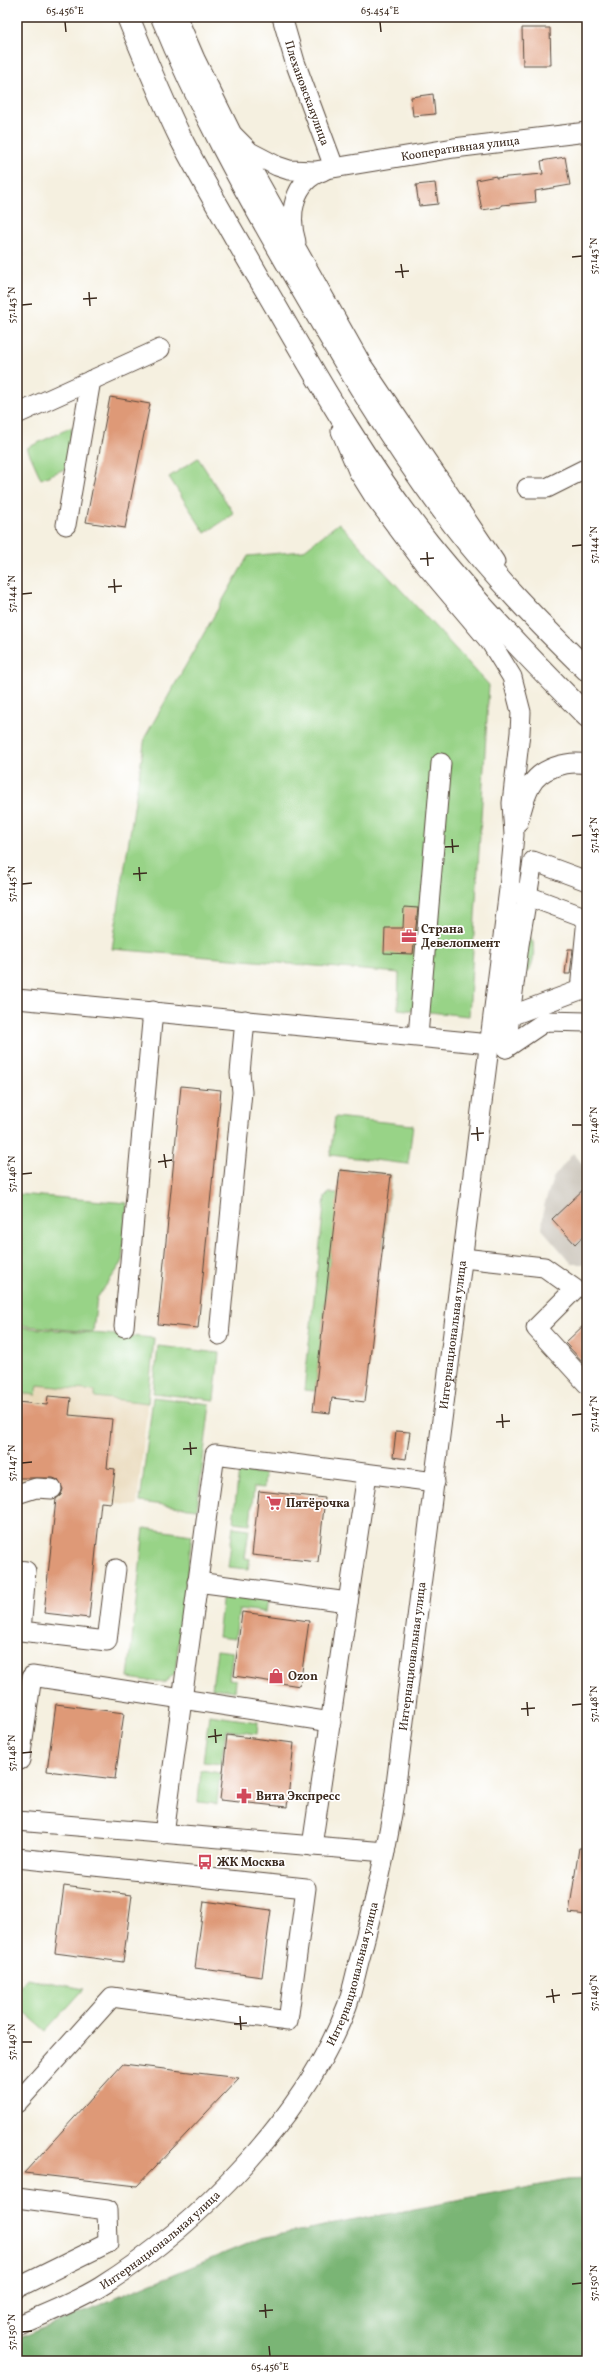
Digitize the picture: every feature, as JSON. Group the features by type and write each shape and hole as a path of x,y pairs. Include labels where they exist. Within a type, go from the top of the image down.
{"highway":[{"path":"128,17 154,80 183,142 326,394 379,477 429,544 526,654 587,716"},
{"path":"162,17 212,128 350,373 405,457 455,526 499,579 587,670"}],"street":[{"path":"178,17 198,66 232,134 362,365 416,448 501,570 550,633"},
{"name":"Плехановскаяулица","path":"282,17 295,62 334,167"},
{"name":"Кооперативная улица","path":"334,167 500,141 587,132"},
{"path":"232,134 250,152 277,166 304,171 334,167"},
{"path":"302,259 294,227 296,197 304,182 318,173 334,167"},
{"path":"17,414 160,349"},
{"path":"66,525 91,380"},
{"path":"326,394 358,471 373,495 426,566 491,643 512,678 521,712 512,803 514,834"},
{"path":"527,488 547,488 587,468"},
{"path":"418,1036 441,763"},
{"path":"514,834 530,785 540,774 568,764 587,764"},
{"name":"Интернациональная улица","path":"17,2326 99,2287 140,2259 184,2222 228,2181 285,2117 311,2080 347,2005 377,1894 393,1808 491,1036 509,889 514,834"},
{"path":"587,881 533,861 506,1048 546,1021 587,1022"},
{"path":"17,999 418,1036 491,1036 510,1016 584,990 587,918 527,897 509,889"},
{"path":"124,1327 153,1011"},
{"path":"220,1335 242,1092 240,1073 245,1020"},
{"path":"463,1258 544,1267 581,1285 536,1328 587,1384"},
{"path":"164,1834 215,1454 435,1482"},
{"path":"312,1846 367,1474"},
{"path":"17,1494 36,1488 52,1489"},
{"path":"17,1570 26,1571 21,1631 106,1641 116,1569"},
{"path":"197,1582 348,1602"},
{"path":"20,1760 32,1676 182,1697 205,1704 331,1722"},
{"path":"17,1821 386,1852"},
{"path":"17,1858 306,1888 288,2021 112,1997 17,2103"},
{"path":"17,2198 107,2210 108,2243 17,2288"}],"shaded area":[{"path":"573,1153 587,1169 587,1264 572,1264 542,1229 544,1206 553,1178"},
{"path":"17,1327 154,1338 137,1506 34,1495 17,1501"}],"green space":[{"path":"72,427 67,468 41,479 27,448"},
{"path":"198,458 234,514 205,533 169,477"},
{"path":"339,523 489,685 469,1016 398,1009 399,973 112,949 145,737 248,556 303,551"},
{"path":"529,937 533,942 533,961 530,969 523,973"},
{"path":"335,1117 413,1125 408,1164 330,1155"},
{"path":"340,1170 391,1175 383,1248 332,1242 315,1391 304,1390 325,1197 329,1193 338,1193"},
{"path":"17,1194 127,1203 122,1263 97,1298 93,1332 17,1325"},
{"path":"17,1327 154,1338 148,1403 95,1397 95,1391 38,1385 36,1395 17,1393"},
{"path":"158,1346 219,1353 214,1400 153,1393"},
{"path":"153,1397 210,1404 197,1509 140,1502"},
{"path":"239,1471 265,1474 264,1488 254,1487 250,1524 233,1522"},
{"path":"233,1527 249,1529 245,1558 250,1559 248,1569 228,1567"},
{"path":"144,1528 192,1535 175,1673 164,1683 128,1678"},
{"path":"223,1593 268,1599 266,1612 239,1609 235,1639 218,1637"},
{"path":"217,1650 233,1652 229,1679 236,1680 235,1691 212,1688"},
{"path":"209,1715 258,1722 257,1734 226,1730 221,1764 203,1762"},
{"path":"201,1770 220,1773 217,1804 198,1802"},
{"path":"27,1978 84,1989 46,2031 17,2006 17,1990"},
{"path":"587,2179 587,2361 17,2361 17,2339 261,2238 567,2180"}],"building":[{"path":"522,28 550,28 551,65 523,65"},
{"path":"433,94 435,114 413,116 411,97"},
{"path":"565,157 570,185 535,191 536,202 501,205 501,207 482,210 476,180 496,176 496,178 543,174 541,161"},
{"path":"435,183 438,204 419,206 416,185"},
{"path":"110,397 150,404 125,528 86,522"},
{"path":"404,907 418,908 413,954 384,953 385,928 403,928"},
{"path":"568,949 573,949 570,974 565,974"},
{"path":"181,1086 221,1090 198,1328 158,1324"},
{"path":"340,1170 391,1175 365,1402 332,1398 330,1413 313,1411"},
{"path":"587,1186 587,1233 575,1244 552,1219"},
{"path":"587,1322 587,1366 565,1343"},
{"path":"48,1396 71,1398 69,1415 112,1419 107,1468 115,1469 111,1503 101,1502 89,1618 44,1613 56,1499 61,1495 63,1489 58,1480 53,1478 17,1478 17,1402 47,1405"},
{"path":"396,1431 410,1432 406,1459 393,1457"},
{"path":"259,1491 325,1498 318,1562 252,1555"},
{"path":"242,1612 309,1621 300,1686 234,1676"},
{"path":"56,1704 124,1713 115,1779 47,1771"},
{"path":"227,1735 294,1743 287,1807 220,1800"},
{"path":"579,1848 587,1848 587,1915 569,1913"},
{"path":"64,1886 132,1895 123,1962 55,1953"},
{"path":"204,1901 271,1910 262,1977 195,1968"},
{"path":"123,2064 239,2078 137,2186 24,2173"}],"place":[{"name":"Страна Девелопмент","path":"409,936"},
{"name":"Пятёрочка","path":"274,1503"},
{"name":"Ozon","path":"276,1676"},
{"name":"Вита Экспресс","path":"244,1796"},
{"name":"ЖК Москва","path":"205,1862"}]}
